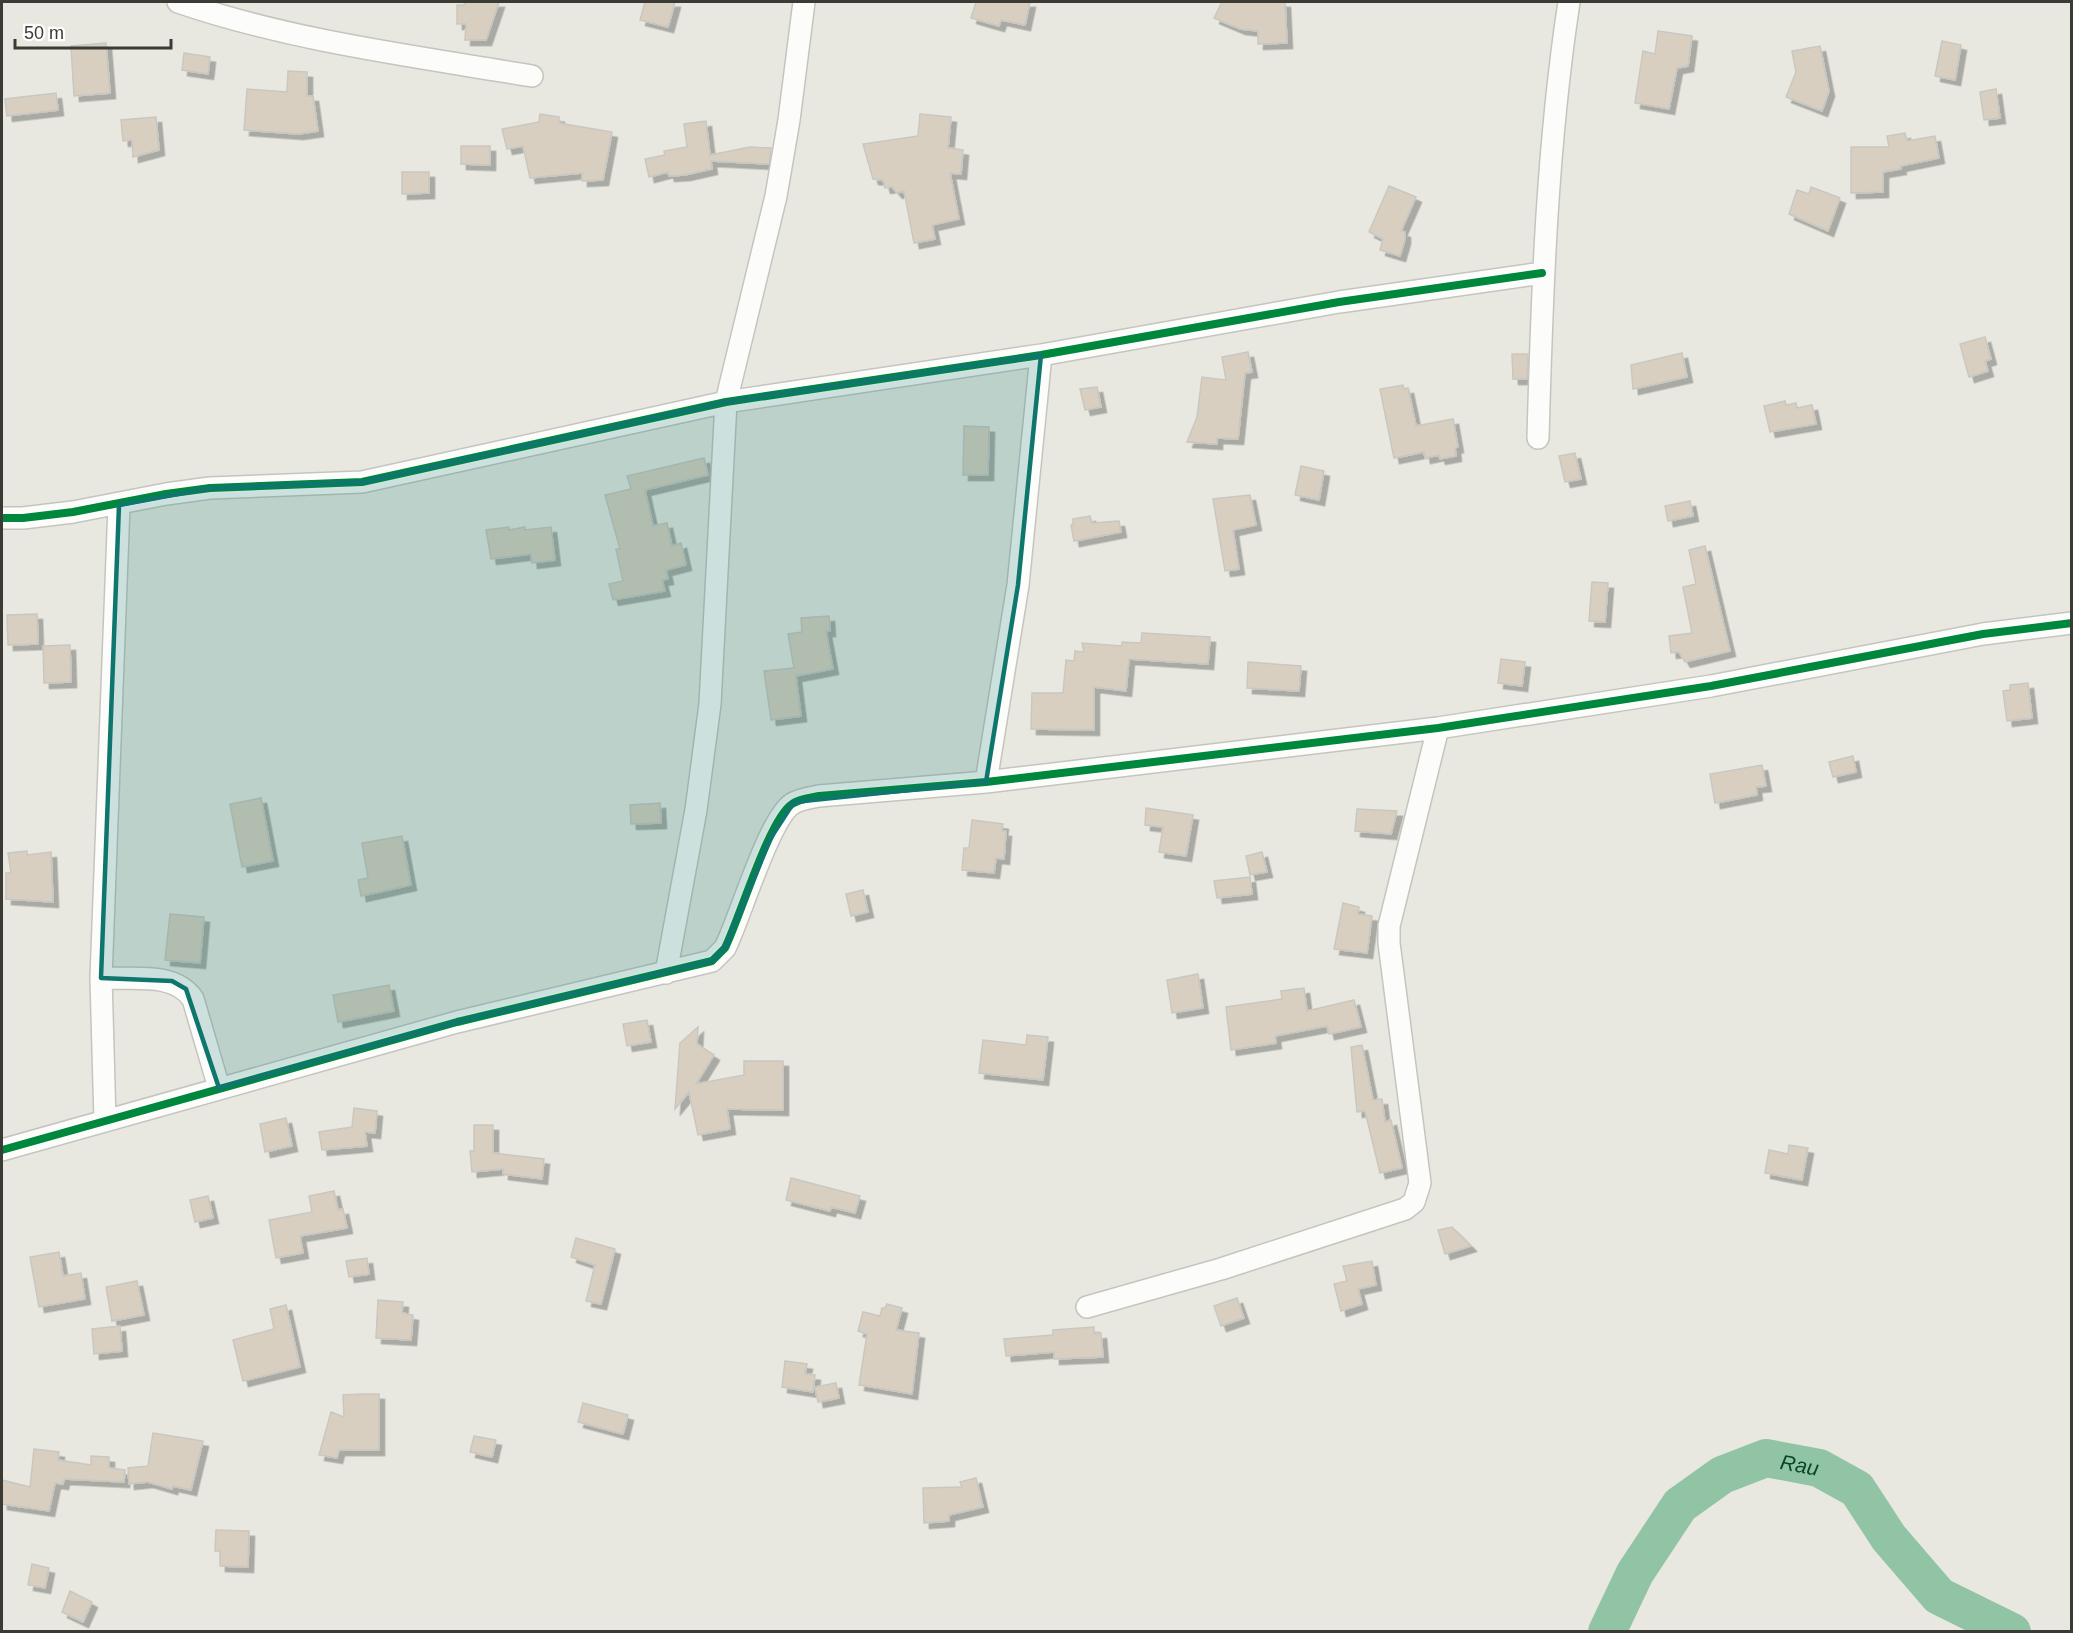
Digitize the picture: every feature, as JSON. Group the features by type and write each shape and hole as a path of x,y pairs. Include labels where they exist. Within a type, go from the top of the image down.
{"street":[{"path":"178,2 228,19 318,40 532,76"},
{"path":"666,973 696,810 710,704 726,402 776,196 789,120 804,2"},
{"path":"1538,438 1542,273 1559,68 1569,2"},
{"path":"2,518 23,518 119,505 166,494 210,488 306,486 393,477 726,402 1041,355 1339,302 1542,273"},
{"path":"986,782 1018,585 1041,355"},
{"path":"105,1121 101,978 119,505"},
{"path":"2,1150 458,1022 712,960 725,948 770,839 780,818 794,802 819,796 986,782 1438,728 1712,686 1983,634 2072,623"},
{"path":"1087,1307 1221,1269 1405,1209 1414,1202 1420,1183 1389,943 1389,926 1438,728"},
{"path":"101,978 172,981 186,989 193,999 219,1088"}],"highlighted area":[{"path":"1041,355 1018,585 986,782 794,802 770,839 725,948 712,961 457,1022 219,1088 186,989 172,981 101,978 119,505 210,488 362,482 726,402"}],"building":[{"path":"465,2 499,2 486,40 465,40 466,24 457,24 457,5 464,5"},
{"path":"645,2 675,2 668,27 640,20"},
{"path":"976,2 1030,2 1025,25 1001,20 999,26 971,18"},
{"path":"1222,2 1285,2 1287,43 1258,44 1258,31 1240,29 1214,18"},
{"path":"1658,31 1692,36 1688,66 1677,68 1669,109 1635,103 1643,51 1655,54"},
{"path":"1942,41 1961,45 1955,80 1935,76"},
{"path":"106,43 110,93 74,96 71,46"},
{"path":"1820,46 1829,91 1822,111 1786,97 1796,72 1792,51"},
{"path":"184,53 210,57 208,74 182,70"},
{"path":"288,71 307,72 307,96 313,96 318,131 298,134 244,130 247,89 287,92"},
{"path":"1996,89 2000,118 1984,120 1980,92"},
{"path":"56,93 58,110 7,116 5,99"},
{"path":"540,114 559,117 559,123 612,132 603,180 582,181 582,173 530,178 523,146 507,149 502,129 539,122"},
{"path":"920,114 951,117 948,148 963,150 961,174 950,173 959,219 932,225 935,239 914,243 904,191 897,193 892,187 885,188 883,180 873,179 863,144 918,136"},
{"path":"156,117 159,150 133,157 132,140 123,141 121,120"},
{"path":"706,121 710,155 750,147 771,148 769,164 711,161 712,169 685,175 669,176 668,172 649,177 645,159 665,155 664,151 687,147 684,124"},
{"path":"1905,133 1907,141 1935,136 1939,158 1883,172 1883,192 1851,193 1851,147 1889,147 1887,136"},
{"path":"461,146 490,146 490,165 461,164"},
{"path":"402,172 429,172 429,193 402,194"},
{"path":"1389,186 1416,197 1401,231 1405,232 1405,239 1400,256 1380,250 1383,239 1369,232"},
{"path":"1811,187 1840,198 1828,231 1789,214 1797,190 1809,194"},
{"path":"1985,337 1991,359 1985,361 1988,371 1969,377 1960,344"},
{"path":"1248,352 1252,372 1245,373 1238,439 1217,438 1217,444 1187,442 1197,417 1202,377 1226,380 1222,357"},
{"path":"1682,353 1687,377 1633,389 1631,365"},
{"path":"1512,354 1528,354 1527,379 1513,379"},
{"path":"1403,385 1404,389 1408,388 1416,426 1453,419 1458,447 1455,448 1456,456 1440,459 1439,455 1425,458 1424,452 1394,458 1380,389"},
{"path":"1097,387 1101,407 1085,410 1080,389"},
{"path":"1785,401 1786,405 1796,403 1797,408 1812,405 1816,424 1770,432 1764,406"},
{"path":"964,426 989,427 988,475 963,475"},
{"path":"1575,453 1581,479 1565,482 1559,456"},
{"path":"704,458 708,475 645,490 653,526 667,523 672,546 681,543 686,565 666,570 668,579 662,580 665,591 613,600 609,584 623,581 616,549 620,549 605,495 631,489 627,476"},
{"path":"1301,466 1324,471 1319,500 1295,495"},
{"path":"1250,495 1256,525 1233,530 1239,569 1225,571 1213,499"},
{"path":"1690,501 1693,516 1668,521 1665,506"},
{"path":"1090,516 1092,523 1119,521 1121,532 1074,541 1071,525 1073,525 1073,519"},
{"path":"509,527 509,530 525,527 525,530 551,527 555,560 532,563 531,554 491,559 486,530"},
{"path":"1705,546 1730,651 1685,662 1679,652 1671,653 1669,636 1692,633 1683,587 1696,584 1689,550"},
{"path":"1592,582 1608,583 1605,622 1589,621"},
{"path":"37,614 38,644 8,645 7,615"},
{"path":"829,616 830,631 826,631 833,669 796,676 801,716 771,720 764,671 794,668 788,634 802,632 801,618"},
{"path":"1142,633 1210,637 1208,664 1129,659 1126,691 1094,687 1094,730 1031,729 1032,693 1063,693 1066,660 1074,661 1075,651 1084,652 1082,643 1122,646 1122,642 1141,643"},
{"path":"70,645 71,682 44,683 43,646"},
{"path":"1501,659 1525,662 1522,686 1498,683"},
{"path":"1248,662 1301,666 1299,691 1247,688"},
{"path":"2028,683 2032,718 2007,721 2003,691 2010,690 2010,685"},
{"path":"1853,756 1856,772 1833,777 1829,762"},
{"path":"1762,765 1766,786 1756,787 1757,795 1715,803 1710,774"},
{"path":"261,798 273,861 242,867 230,804"},
{"path":"660,803 661,823 631,824 630,805"},
{"path":"1146,808 1193,815 1186,856 1159,852 1163,827 1145,825"},
{"path":"1357,809 1397,811 1391,834 1355,831"},
{"path":"972,820 1003,824 1002,831 1006,831 1004,859 996,858 994,873 962,870 964,848 969,848"},
{"path":"402,836 411,885 361,896 358,880 368,878 362,843"},
{"path":"27,851 27,855 51,852 53,902 6,899 6,873 11,873 8,853"},
{"path":"1262,852 1267,872 1250,875 1246,856"},
{"path":"1250,877 1252,894 1217,898 1214,881"},
{"path":"863,890 868,912 851,916 846,894"},
{"path":"1343,903 1359,907 1358,914 1372,916 1367,953 1334,949"},
{"path":"170,914 204,917 200,963 165,960"},
{"path":"1198,974 1203,1008 1172,1013 1167,980"},
{"path":"389,985 394,1011 338,1022 333,995"},
{"path":"1304,988 1307,1011 1354,1000 1361,1027 1329,1034 1327,1026 1275,1036 1276,1043 1231,1050 1226,1007 1282,999 1281,991"},
{"path":"647,1020 651,1042 627,1046 623,1024"},
{"path":"698,1027 697,1044 714,1055 696,1084 744,1075 744,1061 783,1061 783,1110 727,1109 730,1129 698,1135 689,1092 675,1109 680,1043"},
{"path":"1027,1035 1048,1037 1043,1080 979,1073 983,1040 1026,1045"},
{"path":"1362,1045 1373,1100 1382,1099 1385,1122 1391,1120 1402,1168 1380,1173 1365,1111 1357,1112 1351,1047"},
{"path":"354,1108 377,1111 375,1133 365,1132 367,1146 322,1150 319,1132 352,1127"},
{"path":"286,1118 292,1146 265,1152 260,1124"},
{"path":"474,1125 493,1125 493,1153 544,1159 542,1179 503,1174 503,1169 472,1172 470,1151 474,1151"},
{"path":"1789,1145 1808,1148 1802,1180 1765,1173 1769,1150 1788,1154"},
{"path":"791,1178 860,1196 855,1213 831,1207 830,1211 786,1200"},
{"path":"334,1191 338,1210 343,1209 347,1228 300,1236 303,1253 276,1258 269,1220 312,1212 309,1196"},
{"path":"208,1196 213,1218 195,1222 190,1200"},
{"path":"1452,1227 1471,1246 1445,1254 1438,1230"},
{"path":"576,1238 615,1249 601,1304 586,1301 595,1265 571,1257"},
{"path":"59,1252 63,1276 81,1273 85,1299 39,1307 30,1257"},
{"path":"367,1258 369,1274 349,1277 346,1261"},
{"path":"1372,1261 1376,1285 1358,1289 1362,1304 1341,1311 1334,1284 1347,1281 1343,1266"},
{"path":"137,1281 144,1315 112,1321 106,1287"},
{"path":"1237,1298 1244,1318 1221,1326 1214,1306"},
{"path":"378,1300 403,1302 402,1313 413,1315 411,1340 376,1338"},
{"path":"887,1304 902,1308 896,1330 919,1333 912,1394 859,1385 867,1334 858,1331 863,1312 880,1316 882,1308 885,1308"},
{"path":"286,1305 300,1367 243,1381 233,1340 274,1329 270,1309"},
{"path":"120,1326 122,1351 94,1354 92,1329"},
{"path":"1094,1327 1094,1334 1101,1333 1103,1357 1054,1359 1054,1352 1006,1356 1004,1339 1053,1335 1053,1330"},
{"path":"785,1361 807,1364 805,1374 815,1375 813,1392 782,1387"},
{"path":"836,1383 839,1398 818,1402 815,1387"},
{"path":"379,1394 379,1450 339,1450 337,1458 319,1455 331,1412 344,1417 343,1395"},
{"path":"583,1403 628,1415 623,1434 578,1422"},
{"path":"153,1433 203,1441 191,1490 173,1486 172,1489 148,1482 129,1484 128,1468 148,1466"},
{"path":"474,1436 496,1440 492,1457 470,1452"},
{"path":"34,1449 59,1452 58,1460 91,1465 91,1456 109,1457 109,1468 125,1470 124,1482 64,1479 63,1484 55,1483 49,1511 2,1504 2,1480 30,1487"},
{"path":"976,1478 983,1507 949,1515 949,1521 924,1523 923,1488 962,1487 960,1482"},
{"path":"216,1530 249,1531 248,1567 220,1566 220,1551 215,1551"},
{"path":"32,1564 49,1568 45,1588 28,1585"},
{"path":"70,1591 92,1602 83,1622 62,1612"}],"waterway":[{"name":"Rau","path":"1607,1632 1635,1573 1680,1505 1722,1475 1766,1458 1819,1468 1857,1489 1889,1538 1939,1596 2012,1632"}],"cycle path":[{"path":"2,518 73,512 210,488 362,482 726,402 1041,355 1339,302 1542,273"},
{"path":"2,1150 457,1022 712,961 725,948 765,848 783,813 792,804 805,799 986,782 1438,728 1711,686 1983,634 2072,623"}]}
